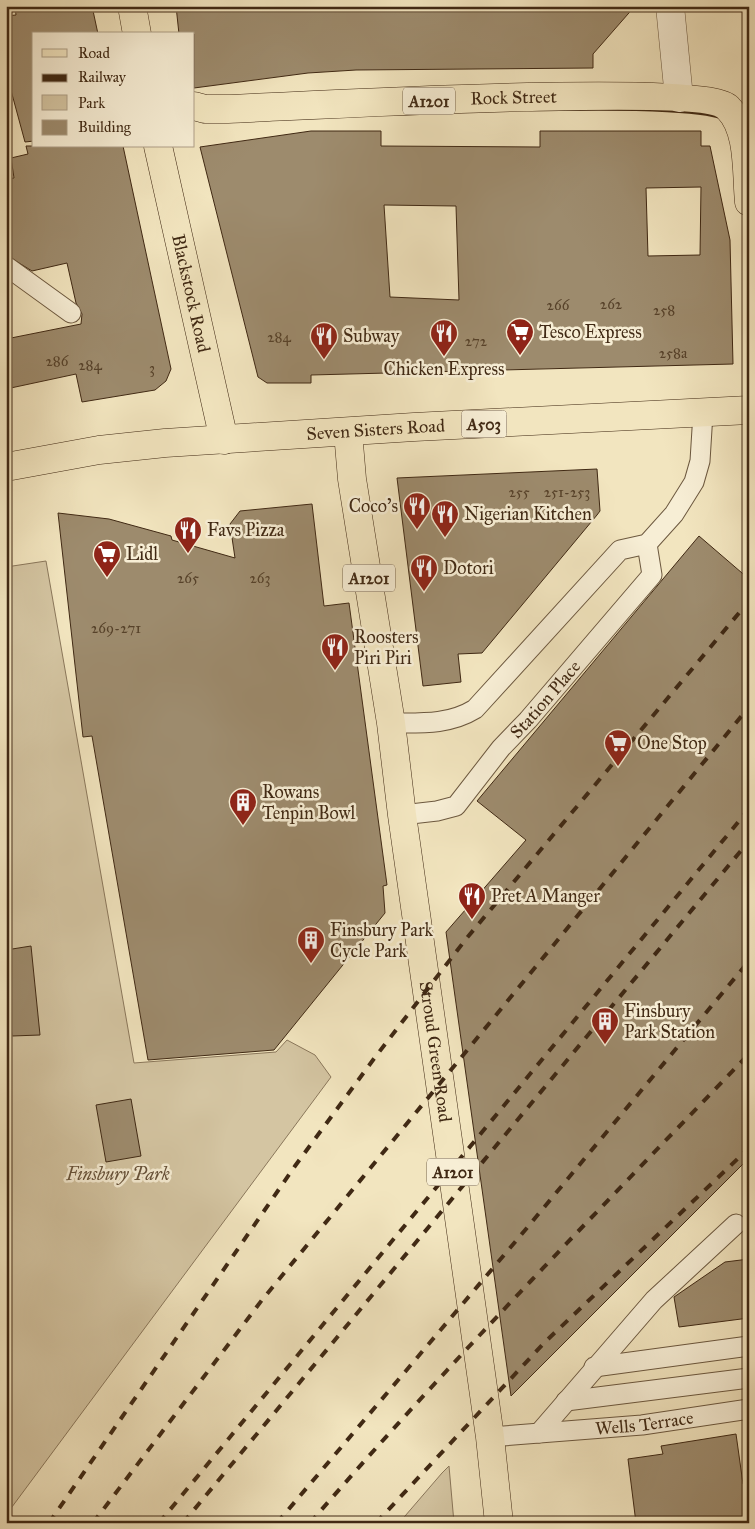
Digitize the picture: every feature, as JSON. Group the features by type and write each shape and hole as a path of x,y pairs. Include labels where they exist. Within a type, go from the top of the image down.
{"main road":[{"path":"132,6 137,32"},
{"name":"Rock Street","path":"195,106 205,109 226,109 522,96 679,98 710,101 728,106 740,126 747,171"},
{"name":"Rock Street","path":"195,122 205,115 226,109"},
{"name":"Blackstock Road","path":"158,148 166,190 224,440"},
{"path":"166,190 176,148"},
{"name":"A1201","path":"747,171 749,202"},
{"name":"Seven Sisters Road","path":"6,467 98,450 224,440 749,410"},
{"name":"Stroud Green Road","path":"348,432 352,479 391,723 402,815 490,1437 499,1523"}],"street":[{"path":"670,6 679,98"}],"lane":[{"path":"6,266 71,314"},
{"path":"391,723 440,722 461,717 475,708 620,550 647,544 674,514 694,482 700,461 703,413"},
{"name":"Station Place","path":"402,815 437,811 456,806 501,748 652,575 647,544"},
{"path":"539,1433 594,1367 654,1300 736,1224"},
{"path":"594,1367 749,1346"},
{"name":"Wells Terrace","path":"566,1401 749,1378"},
{"name":"Wells Terrace","path":"490,1437 642,1425 749,1409"}],"green space":[{"name":"Finsbury Park","path":"46,561 134,1063 276,1052 287,1040 315,1055 331,1077 6,1515 6,567"},
{"path":"449,1466 454,1523 399,1523 442,1473"}],"building":[{"path":"15,6 92,6 98,32 32,32 32,141 25,142 6,72 6,16 16,15"},
{"path":"176,6 635,6 593,54 593,68 356,70 308,73 195,88 195,32 179,32"},
{"path":"311,131 381,131 381,146 540,147 540,131 701,131 701,146 710,146 730,240 733,364 311,375 311,383 267,383 258,377 200,147","holes":["701,187 700,255 648,256 646,188","384,205 456,206 459,300 390,297"]},
{"path":"26,146 32,146 32,148 123,148 171,369 166,381 155,390 82,402 76,374 6,389 6,339 81,324 82,314 76,303 67,263 32,271 6,255 6,179 14,178 11,158 28,154"},
{"path":"597,469 600,511 597,515 482,653 458,654 461,682 423,686 397,478"},
{"path":"312,504 324,606 349,603 387,885 383,886 385,913 274,1050 148,1060 92,736 83,737 58,513 109,519 171,536 172,540 235,558 230,524 240,511"},
{"name":"Finsbury Park Station","path":"699,536 749,579 749,1158 511,1396 446,932 526,840 477,801"},
{"path":"31,946 40,1035 12,1036 6,987 6,950"},
{"path":"131,1099 141,1156 106,1162 96,1105"},
{"path":"749,1259 749,1318 679,1327 674,1297 725,1262"},
{"path":"736,1434 743,1484 749,1484 749,1523 636,1523 628,1459 663,1454 661,1446"}],"railway":[{"path":"49,1523 295,1166 376,1056 466,939 749,601"},
{"path":"93,1523 262,1300 749,707"},
{"path":"159,1523 749,809"},
{"path":"183,1523 749,841"},
{"path":"277,1523 521,1235 749,961"},
{"path":"310,1523 471,1344 749,1054"},
{"path":"376,1523 545,1342 749,1148"}],"place":[{"name":"Tesco Express","path":"520,356"},
{"name":"Chicken Express","path":"444,357"},
{"name":"Subway","path":"324,360"},
{"name":"Coco's","path":"417,530"},
{"name":"Nigerian Kitchen","path":"445,538"},
{"name":"Favs Pizza","path":"188,554"},
{"name":"Lidl","path":"107,578"},
{"name":"Dotori","path":"424,592"},
{"name":"Roosters Piri Piri","path":"335,671"},
{"name":"One Stop","path":"618,767"},
{"name":"Rowans Tenpin Bowl","path":"243,826"},
{"name":"Pret A Manger","path":"472,920"},
{"name":"Finsbury Park Cycle Park","path":"311,964"},
{"name":"Finsbury Park Station","path":"605,1045"}]}
